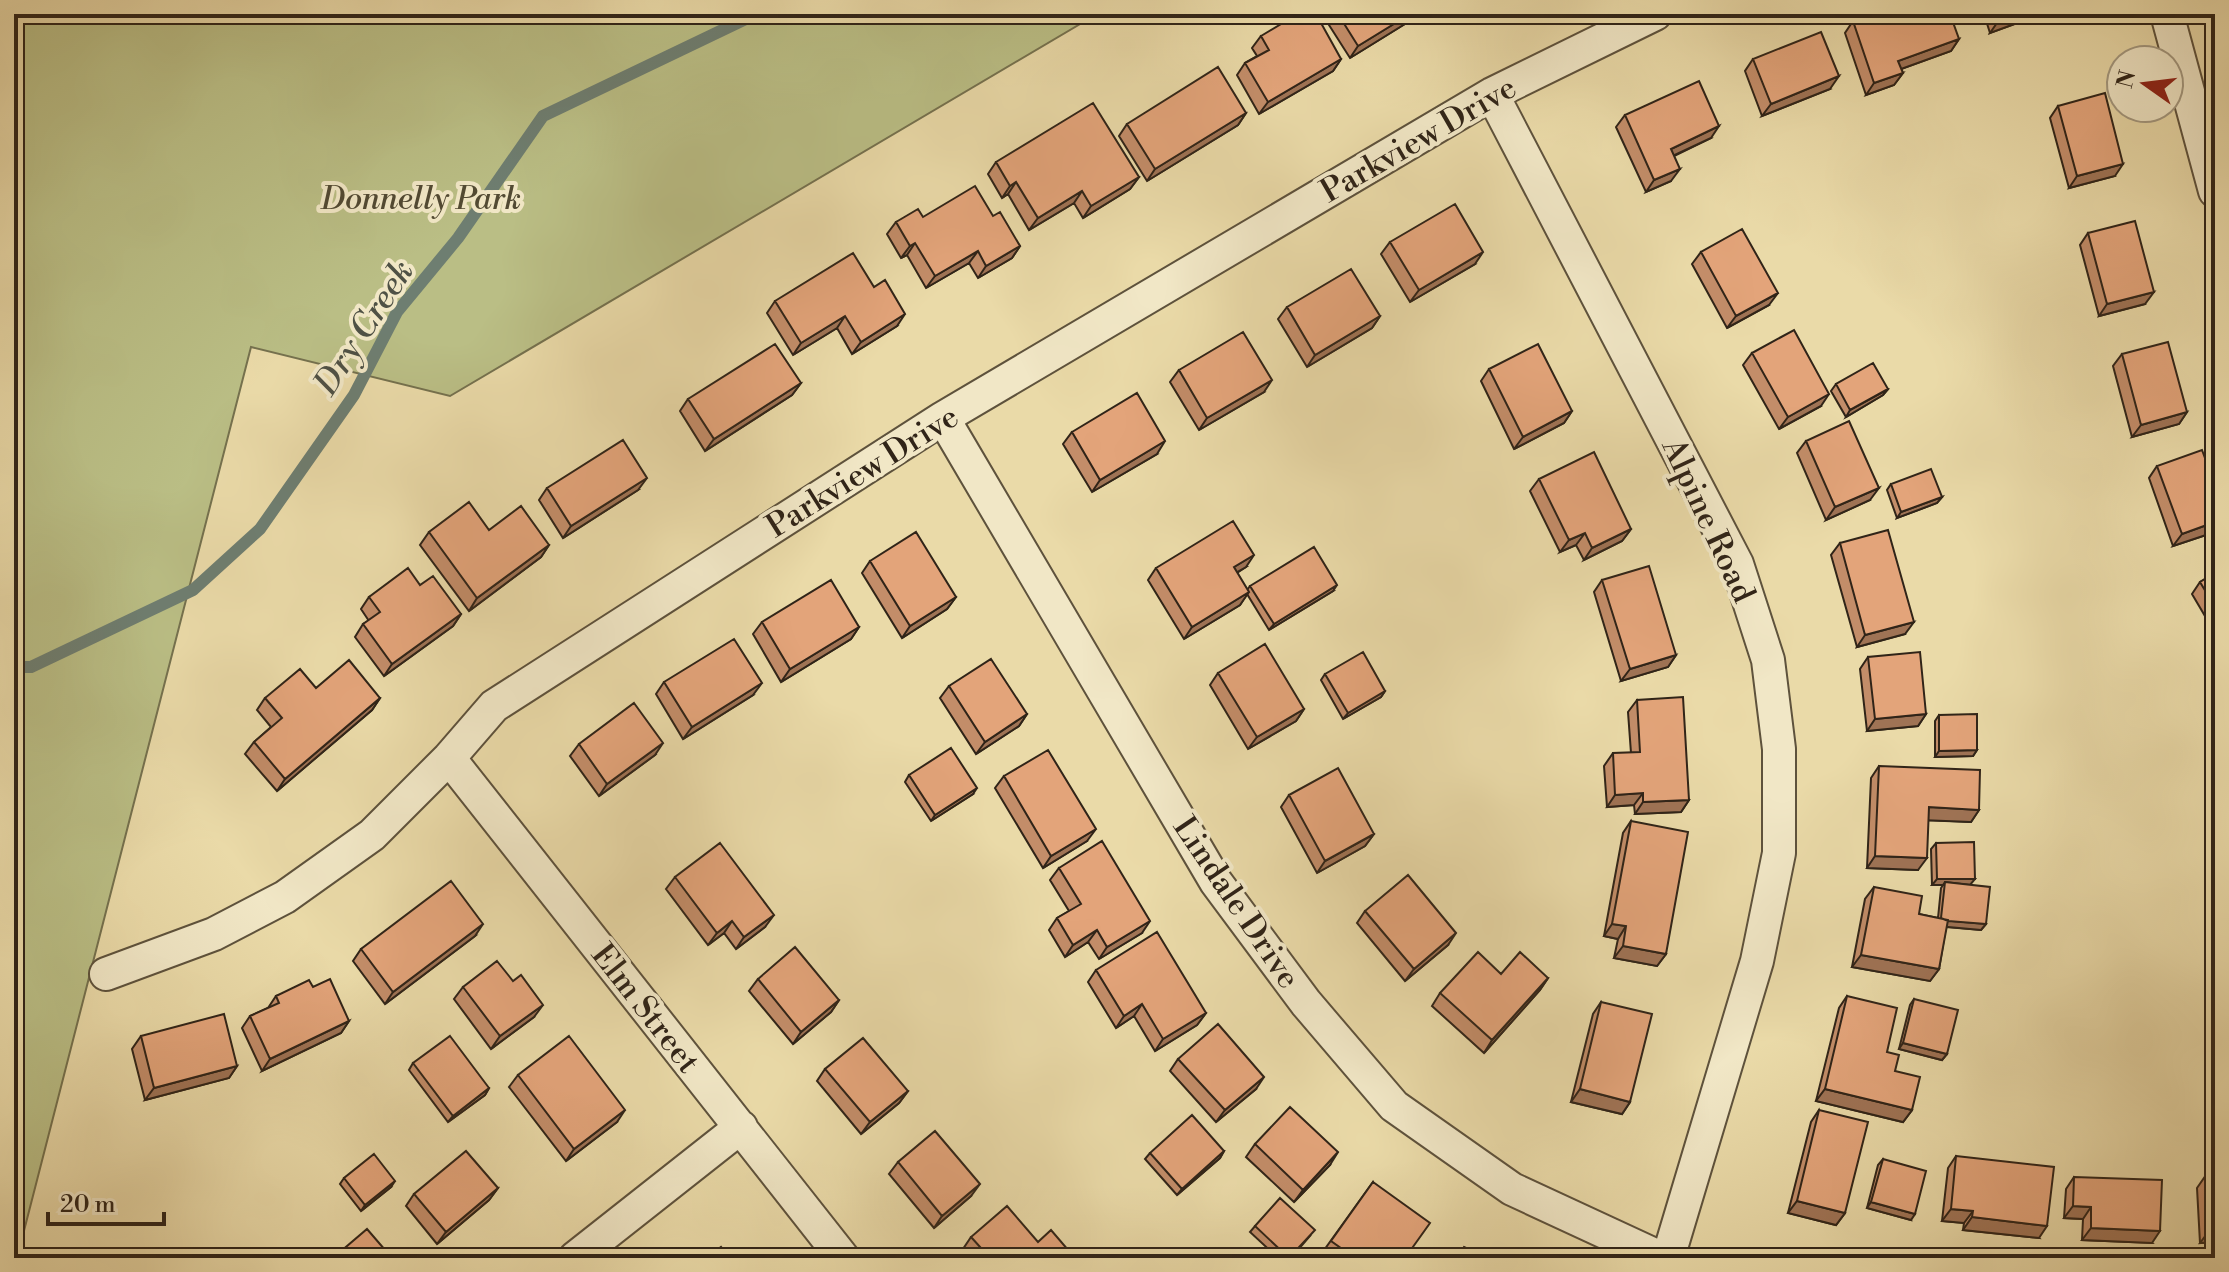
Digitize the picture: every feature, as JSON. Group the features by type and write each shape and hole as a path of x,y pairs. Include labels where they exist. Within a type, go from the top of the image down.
{"street":[{"name":"Parkview Drive","path":"106,974 214,934 285,897 372,835 449,758 494,706 943,418 1492,94 1655,14"},
{"path":"2167,14 2215,191"},
{"name":"Alpine Road","path":"1492,94 1737,564 1768,660 1779,749 1779,853 1757,961 1668,1258"},
{"name":"Lindale Drive","path":"943,418 1216,882 1306,1003 1394,1106 1512,1189 1661,1258"},
{"name":"Elm Street","path":"449,758 843,1258"},
{"path":"575,1258 741,1127"}],"green space":[{"name":"Donnelly Park","path":"14,14 1097,14 450,396 251,347 17,1258 14,1258"}],"building":[{"path":"1298,14 1316,14 1341,59 1268,102 1245,63 1269,50 1261,36"},
{"path":"1338,14 1410,14 1358,46"},
{"path":"1873,14 1950,14 1959,39 1898,61 1903,73 1874,83 1853,21"},
{"path":"1996,14 2017,14 1999,20"},
{"path":"1821,32 1839,76 1771,104 1753,59"},
{"path":"1218,67 1246,113 1155,169 1127,124"},
{"path":"1699,81 1719,126 1671,149 1680,169 1654,180 1625,115"},
{"path":"2105,93 2105,124 2113,124 2123,164 2077,176 2058,106"},
{"path":"1093,103 1139,177 1091,206 1082,191 1038,218 1016,182 1010,186 996,162"},
{"path":"975,186 993,216 1000,212 1020,246 986,266 978,251 935,276 915,243 910,246 896,222 918,209 923,217"},
{"path":"1455,204 1483,252 1419,290 1390,242"},
{"path":"2135,221 2154,292 2107,304 2088,233"},
{"path":"1742,229 1778,293 1736,316 1701,252"},
{"path":"853,253 874,287 885,280 905,314 861,342 845,316 801,343 775,301"},
{"path":"1351,269 1380,316 1315,355 1287,307"},
{"path":"1794,330 1829,394 1788,417 1752,353"},
{"path":"1243,332 1272,380 1207,418 1179,370"},
{"path":"2168,342 2187,412 2141,425 2122,354"},
{"path":"775,344 801,383 714,439 688,399"},
{"path":"1538,344 1572,411 1523,437 1489,369"},
{"path":"1873,363 1888,389 1850,410 1836,384"},
{"path":"1137,393 1165,441 1100,480 1072,432"},
{"path":"1849,421 1879,488 1835,507 1806,441"},
{"path":"623,440 647,478 571,526 547,488"},
{"path":"2202,450 2215,485 2215,522 2182,534 2157,466"},
{"path":"1594,452 1631,529 1592,548 1585,533 1569,540 1539,479"},
{"path":"1931,469 1942,497 1901,512 1891,484"},
{"path":"469,502 489,530 521,506 549,545 477,598 429,532"},
{"path":"1233,521 1254,555 1234,567 1249,592 1192,627 1156,568"},
{"path":"1888,530 1914,622 1865,635 1840,543"},
{"path":"916,532 956,597 910,626 870,561"},
{"path":"1314,547 1337,585 1274,624 1250,586"},
{"path":"1649,566 1676,655 1630,669 1602,580"},
{"path":"408,568 420,585 433,576 461,614 392,664 363,624 380,612 369,597"},
{"path":"2215,573 2215,607 2200,582"},
{"path":"831,580 859,627 790,669 762,622"},
{"path":"734,639 762,683 692,727 664,682"},
{"path":"1265,644 1304,709 1257,737 1218,673"},
{"path":"1363,652 1385,691 1348,713 1325,674"},
{"path":"1920,652 1926,714 1875,719 1868,657"},
{"path":"991,659 1027,714 985,742 949,686"},
{"path":"349,660 380,698 285,779 254,742 282,718 265,698 300,669 316,688"},
{"path":"1683,697 1689,800 1643,802 1643,793 1615,795 1613,753 1640,752 1637,700"},
{"path":"634,703 663,743 607,784 579,744"},
{"path":"1977,714 1977,750 1939,751 1939,715"},
{"path":"951,748 977,788 935,815 909,775"},
{"path":"1048,750 1096,829 1051,856 1004,776"},
{"path":"1879,766 1980,770 1979,810 1929,807 1927,858 1875,856"},
{"path":"1338,768 1374,834 1325,861 1289,795"},
{"path":"1631,821 1688,832 1666,954 1623,946 1626,926 1612,924"},
{"path":"1102,841 1150,921 1107,947 1097,930 1073,945 1057,918 1081,904 1059,868"},
{"path":"1974,842 1975,879 1937,879 1936,843"},
{"path":"720,843 774,915 744,937 732,921 717,933 675,877"},
{"path":"1408,875 1456,933 1414,969 1365,911"},
{"path":"451,881 483,924 393,992 361,949"},
{"path":"1945,882 1990,887 1986,924 1941,918"},
{"path":"1874,887 1922,896 1919,914 1948,920 1939,969 1861,955"},
{"path":"1157,932 1206,1013 1163,1039 1142,1004 1124,1016 1096,970"},
{"path":"795,947 839,1000 801,1032 758,979"},
{"path":"1478,952 1501,974 1520,952 1548,978 1492,1040 1440,993"},
{"path":"497,961 513,981 521,975 543,1005 500,1036 463,987"},
{"path":"330,979 349,1021 270,1059 250,1016 279,1003 276,996 309,980 313,987"},
{"path":"1847,996 1897,1008 1887,1052 1899,1055 1895,1071 1920,1077 1912,1110 1825,1089"},
{"path":"1914,999 1958,1010 1947,1054 1903,1043"},
{"path":"1601,1002 1652,1014 1630,1102 1580,1089"},
{"path":"224,1014 237,1066 154,1088 141,1036"},
{"path":"1218,1024 1264,1077 1225,1110 1178,1059"},
{"path":"450,1036 489,1088 453,1116 413,1063"},
{"path":"569,1036 625,1110 574,1149 518,1075"},
{"path":"863,1038 908,1091 870,1122 825,1069"},
{"path":"1290,1107 1338,1152 1303,1190 1255,1144"},
{"path":"1819,1110 1868,1122 1845,1213 1797,1201"},
{"path":"1192,1115 1224,1151 1182,1189 1150,1153"},
{"path":"935,1131 980,1184 942,1216 898,1162"},
{"path":"466,1151 498,1188 446,1232 414,1194"},
{"path":"374,1154 395,1181 365,1205 344,1178"},
{"path":"1956,1156 2054,1167 2047,1226 1972,1217 1973,1211 1951,1209"},
{"path":"1883,1159 1926,1171 1915,1214 1871,1202"},
{"path":"2206,1175 2215,1175 2215,1231 2209,1231"},
{"path":"2074,1177 2162,1180 2160,1231 2091,1228 2091,1207 2073,1206"},
{"path":"1373,1182 1430,1223 1405,1258 1392,1258 1382,1251 1377,1258 1355,1258 1331,1241"},
{"path":"1280,1198 1315,1230 1289,1258 1255,1226"},
{"path":"1007,1206 1038,1242 1051,1230 1075,1258 990,1258 971,1237"},
{"path":"367,1229 392,1258 333,1258"},
{"path":"721,1247 730,1258 707,1258"},
{"path":"1464,1247 1486,1258 1459,1258"}],"waterway":[{"name":"Dry Creek","path":"14,667 31,667 193,590 260,529 354,395 397,312 458,238 543,116 756,14"},
{"name":"Dry Creek","path":"892,14 915,18 923,14"}]}
